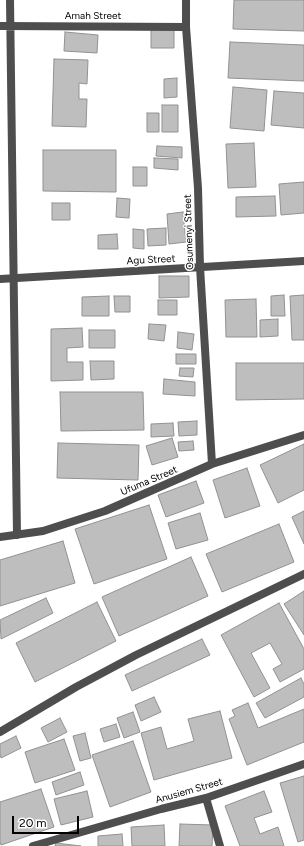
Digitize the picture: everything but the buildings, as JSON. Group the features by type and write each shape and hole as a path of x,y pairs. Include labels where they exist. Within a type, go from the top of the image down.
{"street":[{"path":"10,0 17,535"},
{"name":"Osumenyi Street","path":"186,0 186,27 198,188 200,267 212,464"},
{"name":"Amah Street","path":"0,26 186,27"},
{"name":"Agu Street","path":"0,279 304,261"},
{"name":"Ufuma Street","path":"0,537 43,531 105,511 212,464 304,435"},
{"path":"0,732 76,687 136,655 304,574"},
{"name":"Anusiem Street","path":"33,846 161,809 206,798 304,764"},
{"path":"206,798 220,846"}]}
